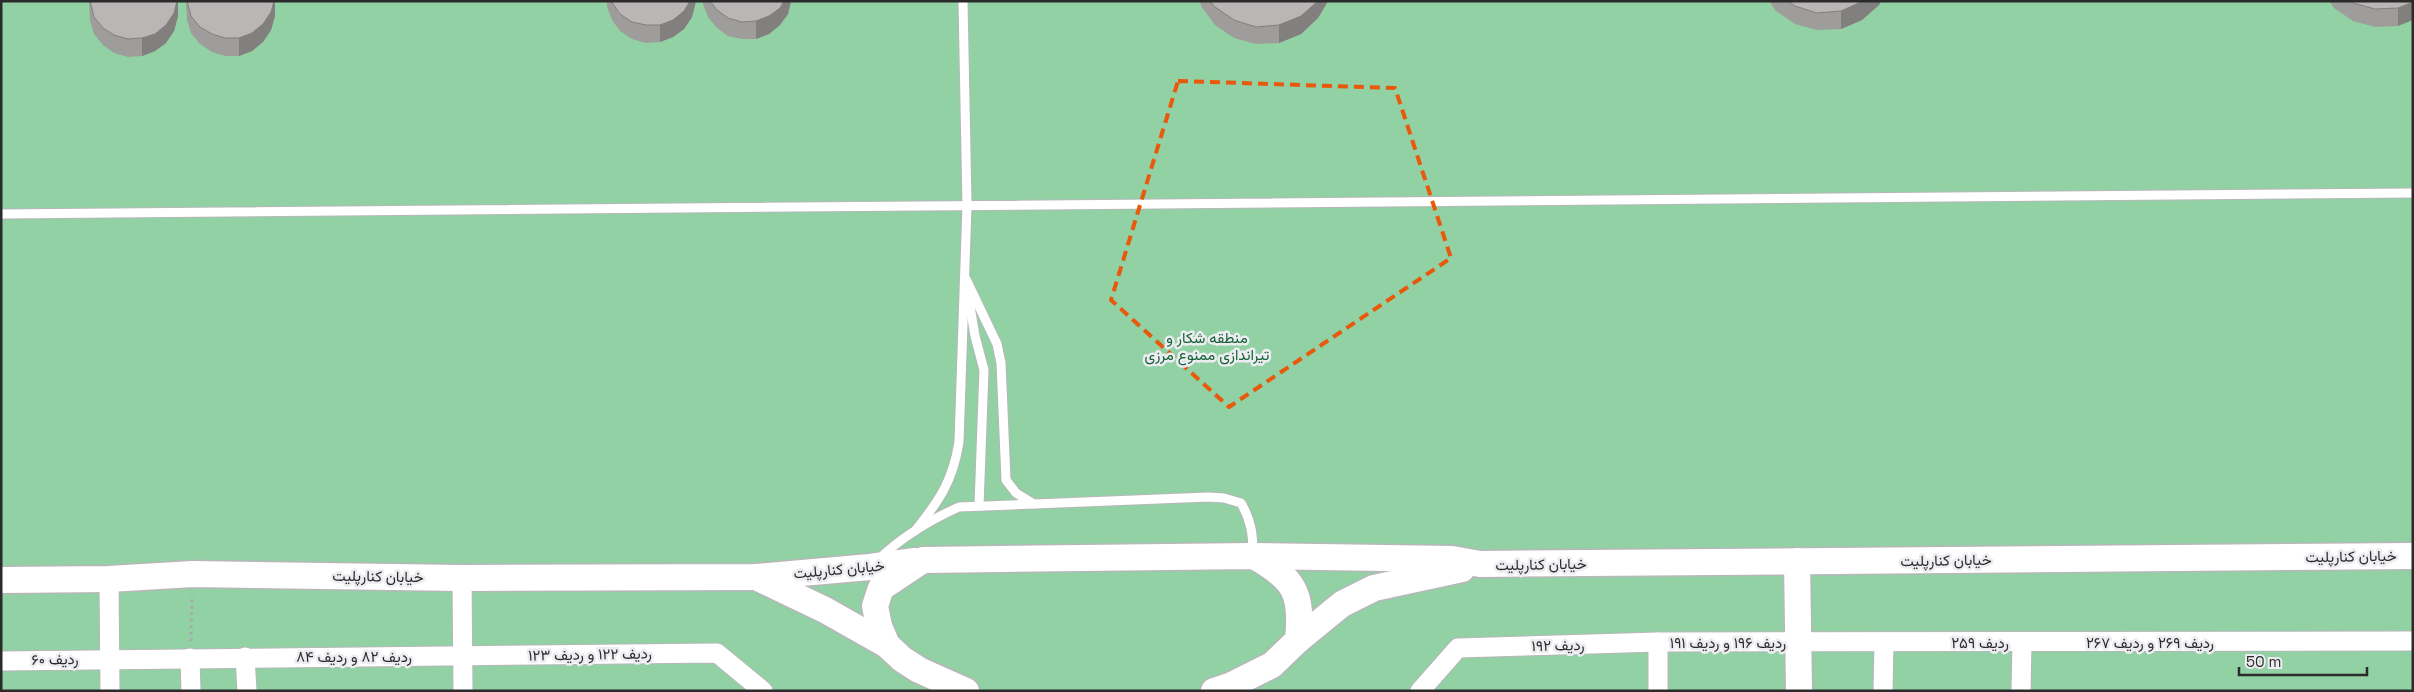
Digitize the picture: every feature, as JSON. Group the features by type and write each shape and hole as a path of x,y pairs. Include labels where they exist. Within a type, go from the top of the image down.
{"main road":[{"name":"خیابان کنارپلیت","path":"1,580 109,579 193,574 462,578 756,577 870,567 923,560 1253,556 1452,559 1480,564 2413,556"},
{"path":"1253,556 1280,571 1289,582 1298,600 1301,613 1298,640"},
{"path":"887,645 879,626 875,606 882,588 923,560"},
{"path":"1797,561 1799,691"},
{"name":"خیابان کنارپلیت","path":"1214,691 1232,685 1272,665 1298,640 1342,604 1374,588 1480,564"},
{"name":"خیابان کنارپلیت","path":"756,577 825,610 887,645 919,670 966,691"}],"street":[{"path":"462,578 464,691"},
{"path":"109,579 110,691"},
{"name":"ردیف ۲۶۹ و ردیف ۲۶۷","path":"2077,642 2413,641"},
{"name":"ردیف ۱۹۶ و ردیف ۱۹۱","path":"1658,642 1798,642"},
{"path":"1658,642 1658,691"},
{"name":"ردیف ۱۹۲","path":"1420,691 1458,648 1658,642"},
{"name":"ردیف ۲۵۹","path":"1798,642 2077,642"},
{"path":"1884,642 1884,691"},
{"path":"2021,691 2022,642"},
{"name":"ردیف ۱۲۲ و ردیف ۱۲۳","path":"464,656 717,653 763,691"},
{"name":"ردیف ۸۲ و ردیف ۸۴","path":"190,658 464,656"},
{"path":"245,657 246,691"},
{"path":"190,658 191,691"},
{"name":"ردیف ۶۰","path":"1,661 190,658"}],"lane":[{"path":"914,531 938,503 950,479 956,461 960,420 967,206 963,1"},
{"path":"1,214 2413,193"},
{"path":"965,274 997,344 1001,363 1006,480 1016,493 1034,504"},
{"path":"965,274 975,336 984,370 979,506"},
{"path":"870,567 889,549 914,531 959,507 1224,498 1241,503 1249,517 1253,533 1253,556"}],"path":[{"path":"190,658 193,574"}],"highlighted area":[{"path":"1178,81 1395,88 1451,258 1229,407 1111,300"}],"green space":[{"name":"منطقه شکار و تیراندازی ممنوع مرزی","path":"1,1 2413,1 2413,691 1,691"}],"building":[{"path":"90,1 177,1 174,13 166,25 155,34 142,38 128,39 114,35 103,28 94,17"},
{"path":"187,1 274,1 271,12 263,24 252,33 239,38 225,38 212,34 200,27 191,16"},
{"path":"611,1 690,1 684,11 673,20 660,25 646,25 632,22 620,14"},
{"path":"710,1 784,1 780,8 769,16 756,21 742,22 728,18 717,10"},
{"path":"1210,1 1318,1 1301,16 1279,25 1256,27 1234,20 1215,7"},
{"path":"1788,1 1863,1 1841,11 1817,13 1795,6"},
{"path":"2350,1 2413,2 2398,8 2375,9"}]}
